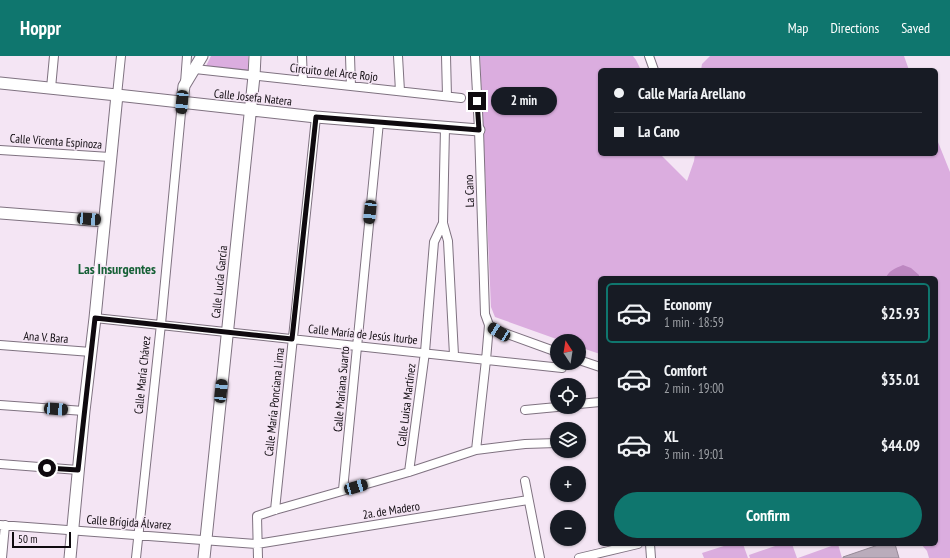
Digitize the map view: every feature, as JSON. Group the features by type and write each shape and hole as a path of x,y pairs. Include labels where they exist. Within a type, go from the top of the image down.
{"street":[{"path":"51,88 54,56"},
{"path":"70,558 121,56"},
{"path":"184,86 187,56"},
{"name":"Calle María Chávez","path":"136,558 184,86 202,56"},
{"name":"Calle Lucía García","path":"204,558 255,56"},
{"path":"302,56 303,81"},
{"path":"350,56 351,86"},
{"path":"398,56 400,91"},
{"path":"446,56 447,96"},
{"name":"La Cano","path":"475,56 485,314 489,325 476,450"},
{"path":"649,56 653,68"},
{"name":"Circuito del Arce Rojo","path":"195,69 461,98"},
{"name":"Calle Josefa Natera","path":"0,83 316,117 479,130"},
{"name":"Calle María Ponciana Lima","path":"275,510 316,117"},
{"name":"Calle Mariana Suarto","path":"344,490 379,122"},
{"name":"Calle Luisa Martínez","path":"445,128 443,222 448,241 454,355"},
{"name":"Calle Vicenta Espinoza","path":"0,150 110,157"},
{"path":"0,213 104,220"},
{"name":"Calle Luisa Martínez","path":"409,472 424,352 434,242 443,222"},
{"name":"Calle María de Jesús Iturbe","path":"95,318 454,355 550,367"},
{"path":"489,325 499,332 550,350"},
{"name":"Ana V. Bara","path":"0,345 91,352"},
{"path":"586,362 598,366"},
{"path":"586,403 598,402"},
{"path":"0,405 84,411"},
{"path":"525,410 550,408"},
{"path":"258,558 257,516 409,472 476,450 525,444 550,443"},
{"path":"0,464 78,470"},
{"path":"525,481 540,558"},
{"name":"2a. de Madero","path":"257,544 528,500"},
{"path":"2,525 2,558"},
{"name":"Calle Brígida Álvarez","path":"2,525 257,544"},
{"path":"579,558 630,546"},
{"path":"650,546 651,558"}],"shaded area":[{"path":"211,56 248,56 248,72 206,66"},
{"path":"480,56 633,56 640,68 598,68 598,156 662,156 687,181 695,156 938,156 938,142 950,172 950,558 929,558 927,551 923,546 938,546 938,276 598,276 598,353 586,349 586,334 550,334 550,337 495,317 491,307"},
{"path":"710,56 904,56 908,68 701,68 702,64"},
{"path":"903,265 911,268 919,276 887,276 895,269"},
{"path":"724,546 744,546 748,558 704,558 702,553"},
{"path":"775,546 793,546 797,558 750,558 749,555"},
{"path":"831,546 839,546 842,558 798,558"}],"building":[{"path":"875,546 896,546 899,558 843,558"}],"district":[{"name":"Las Insurgentes","path":"117,269"}],"route":[{"path":"47,468 78,470 95,318 292,339 316,117 479,130 477,101"}]}
